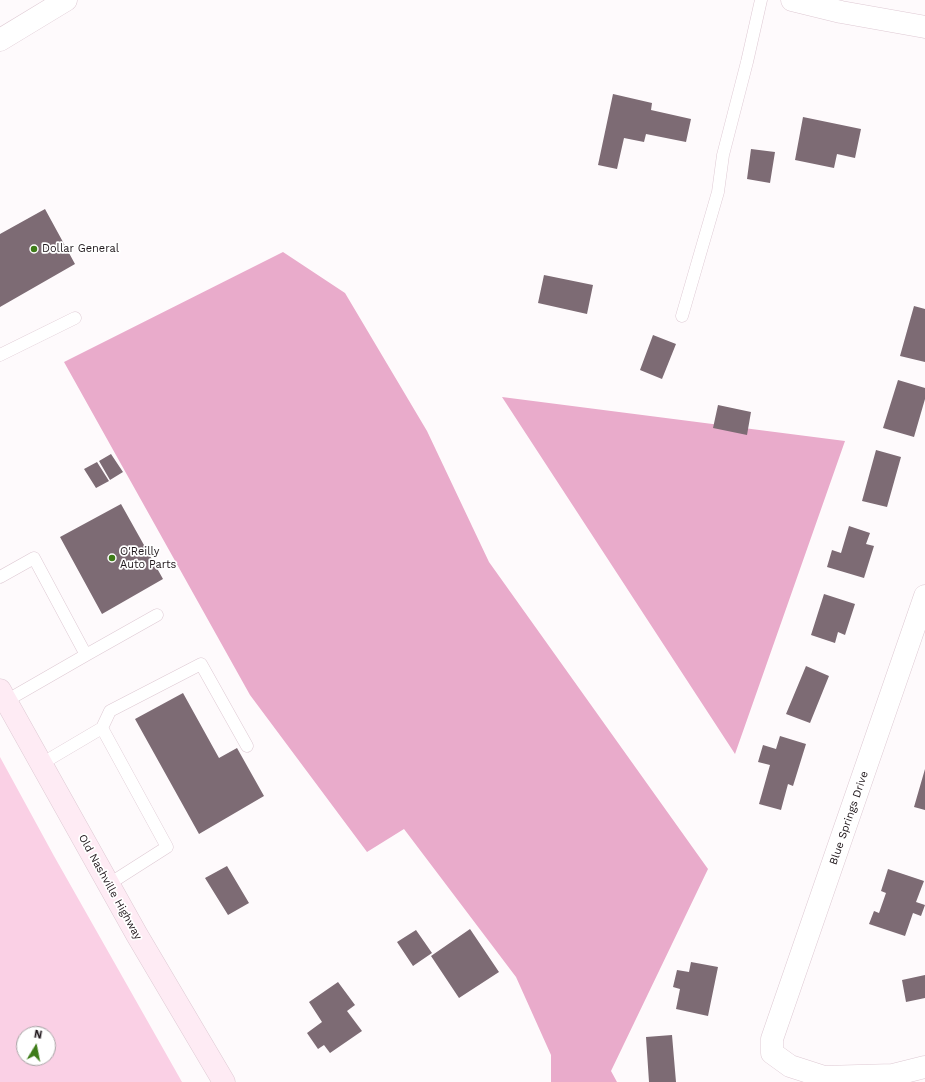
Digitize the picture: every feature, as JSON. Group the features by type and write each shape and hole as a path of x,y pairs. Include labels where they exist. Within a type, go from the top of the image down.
{"main road":[{"name":"Old Nashville Highway","path":"3,695 137,935 224,1082"}],"street":[{"path":"0,40 66,0"},
{"path":"792,0 841,12 925,27"},
{"name":"Blue Springs Drive","path":"925,596 772,1039 772,1053 790,1066 824,1077 893,1075 925,1067"}],"lane":[{"path":"682,316 718,192 723,156 761,0"},
{"path":"0,355 75,318"},
{"path":"0,577 34,558 86,655"},
{"path":"3,695 86,655 158,615"},
{"path":"41,764 102,728 110,711 201,664 247,746"},
{"path":"102,728 167,847 108,884"}],"shaded area":[{"path":"283,252 345,293 427,431 489,562 708,869 611,1071 617,1082 551,1082 551,1055 516,977 404,829 367,852 250,695 64,362"},
{"path":"502,397 845,441 735,754"},
{"path":"0,757 54,856 182,1082 0,1082"}],"building":[{"path":"613,94 652,103 651,110 691,119 686,142 646,134 644,142 624,138 617,169 598,165"},
{"path":"803,117 861,129 855,158 837,154 834,168 795,160"},
{"path":"751,149 775,152 770,183 747,179"},
{"name":"Dollar General","path":"45,209 75,264 0,307 0,234"},
{"path":"544,275 593,285 587,314 538,303"},
{"path":"914,306 925,309 925,362 900,356"},
{"path":"653,335 676,344 662,379 640,370"},
{"path":"898,380 925,388 925,399 914,437 883,428"},
{"path":"718,405 751,412 747,435 713,428"},
{"path":"876,450 901,457 887,507 862,501"},
{"path":"111,454 123,472 110,480 99,461"},
{"path":"97,462 109,481 96,488 84,469"},
{"name":"O'Reilly Auto Parts","path":"121,504 163,579 102,614 60,537"},
{"path":"849,526 870,533 866,544 874,546 864,578 827,567 832,550 841,553"},
{"path":"824,594 855,604 845,635 838,632 835,643 811,635"},
{"path":"806,666 829,676 810,723 786,714"},
{"path":"183,693 219,758 237,748 264,796 199,834 135,719"},
{"path":"780,736 806,744 793,786 788,784 781,810 759,804 770,765 758,762 763,745 776,749"},
{"path":"925,769 925,810 914,807"},
{"path":"227,866 249,903 228,915 205,878"},
{"path":"888,869 924,881 916,902 925,905 921,916 913,913 905,936 869,924 874,911 879,913 886,893 881,891"},
{"path":"470,929 499,972 459,998 431,956"},
{"path":"416,930 432,953 413,966 397,942"},
{"path":"691,962 718,967 708,1016 676,1009 680,989 673,987 677,970 689,972"},
{"path":"925,975 925,998 906,1002 902,980"},
{"path":"338,982 355,1005 347,1011 362,1031 330,1053 324,1045 318,1049 307,1033 322,1022 309,1002"},
{"path":"672,1035 676,1082 649,1082 646,1037"}],"place":[{"name":"Dollar General","path":"34,249"},
{"name":"O'Reilly Auto Parts","path":"112,558"}]}
